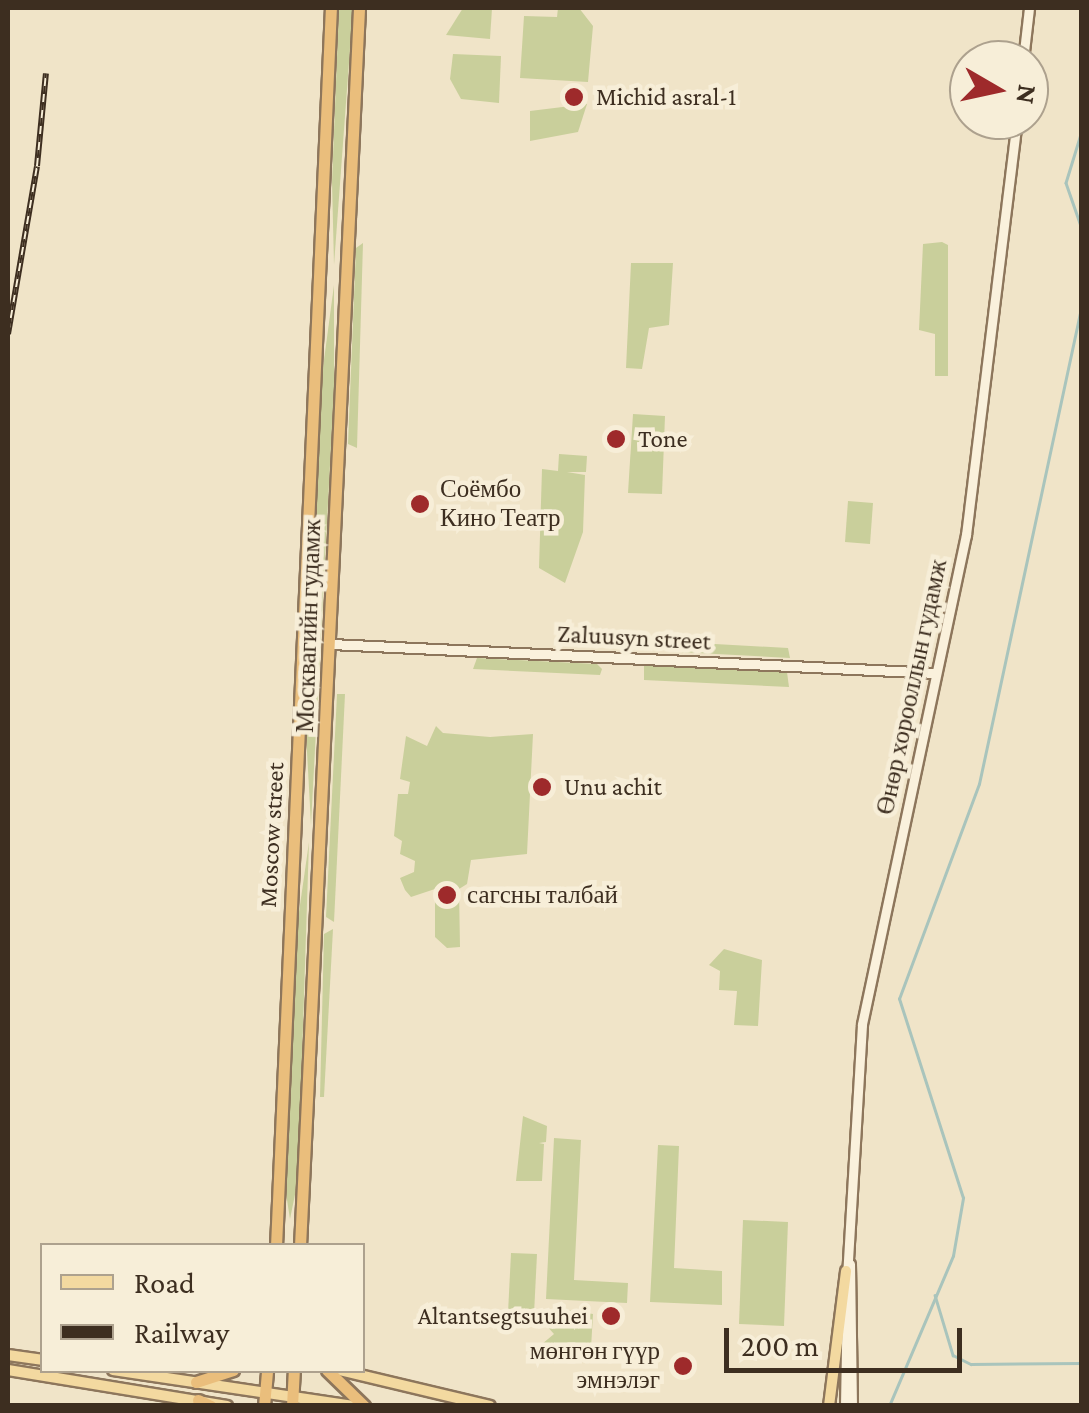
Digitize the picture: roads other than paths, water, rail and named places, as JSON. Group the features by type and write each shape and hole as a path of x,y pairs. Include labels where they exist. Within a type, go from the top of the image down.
{"highway":[{"name":"Moscow street","path":"276,1243 331,8"},
{"name":"Москвагийн гудамж","path":"300,1243 359,8"},
{"path":"320,273 347,275"},
{"path":"296,833 322,834"},
{"path":"278,1219 292,1224 302,1212"},
{"path":"196,1382 224,1373"},
{"path":"264,1399 266,1373"},
{"path":"292,1400 294,1373"},
{"path":"330,1373 364,1406"},
{"path":"198,1400 211,1406"}],"main road":[{"path":"1025,40 1028,8"},
{"name":"Өнөр хорооллын гудамж","path":"848,1266 862,1024 936,673 984,412 1014,140"},
{"name":"Zaluusyn street","path":"331,644 936,673"},
{"path":"829,1406 848,1266"},
{"path":"845,1406 848,1266"},
{"path":"848,1266 855,1298 852,1406"},
{"path":"8,1356 40,1360"},
{"path":"8,1370 227,1406"},
{"path":"134,1373 196,1382 264,1399 353,1406"},
{"path":"351,1373 490,1406"}],"waterway":[{"path":"1082,131 1066,183 1082,229"},
{"path":"889,1406 953,1256 963,1198 899,999 979,784 1082,303"},
{"path":"935,1295 953,1355 971,1364 1082,1363"}],"railway":[{"path":"8,334 37,166 46,73"}],"place":[{"name":"Michid asral-1","path":"574,97"},
{"name":"Tone","path":"616,439"},
{"name":"Соёмбо Кино Театр","path":"420,504"},
{"name":"Unu achit","path":"542,787"},
{"name":"сагсны талбай","path":"447,895"},
{"name":"Altantsegtsuuhei","path":"611,1316"},
{"name":"мөнгөн гүүр эмнэлэг","path":"683,1366"}]}
